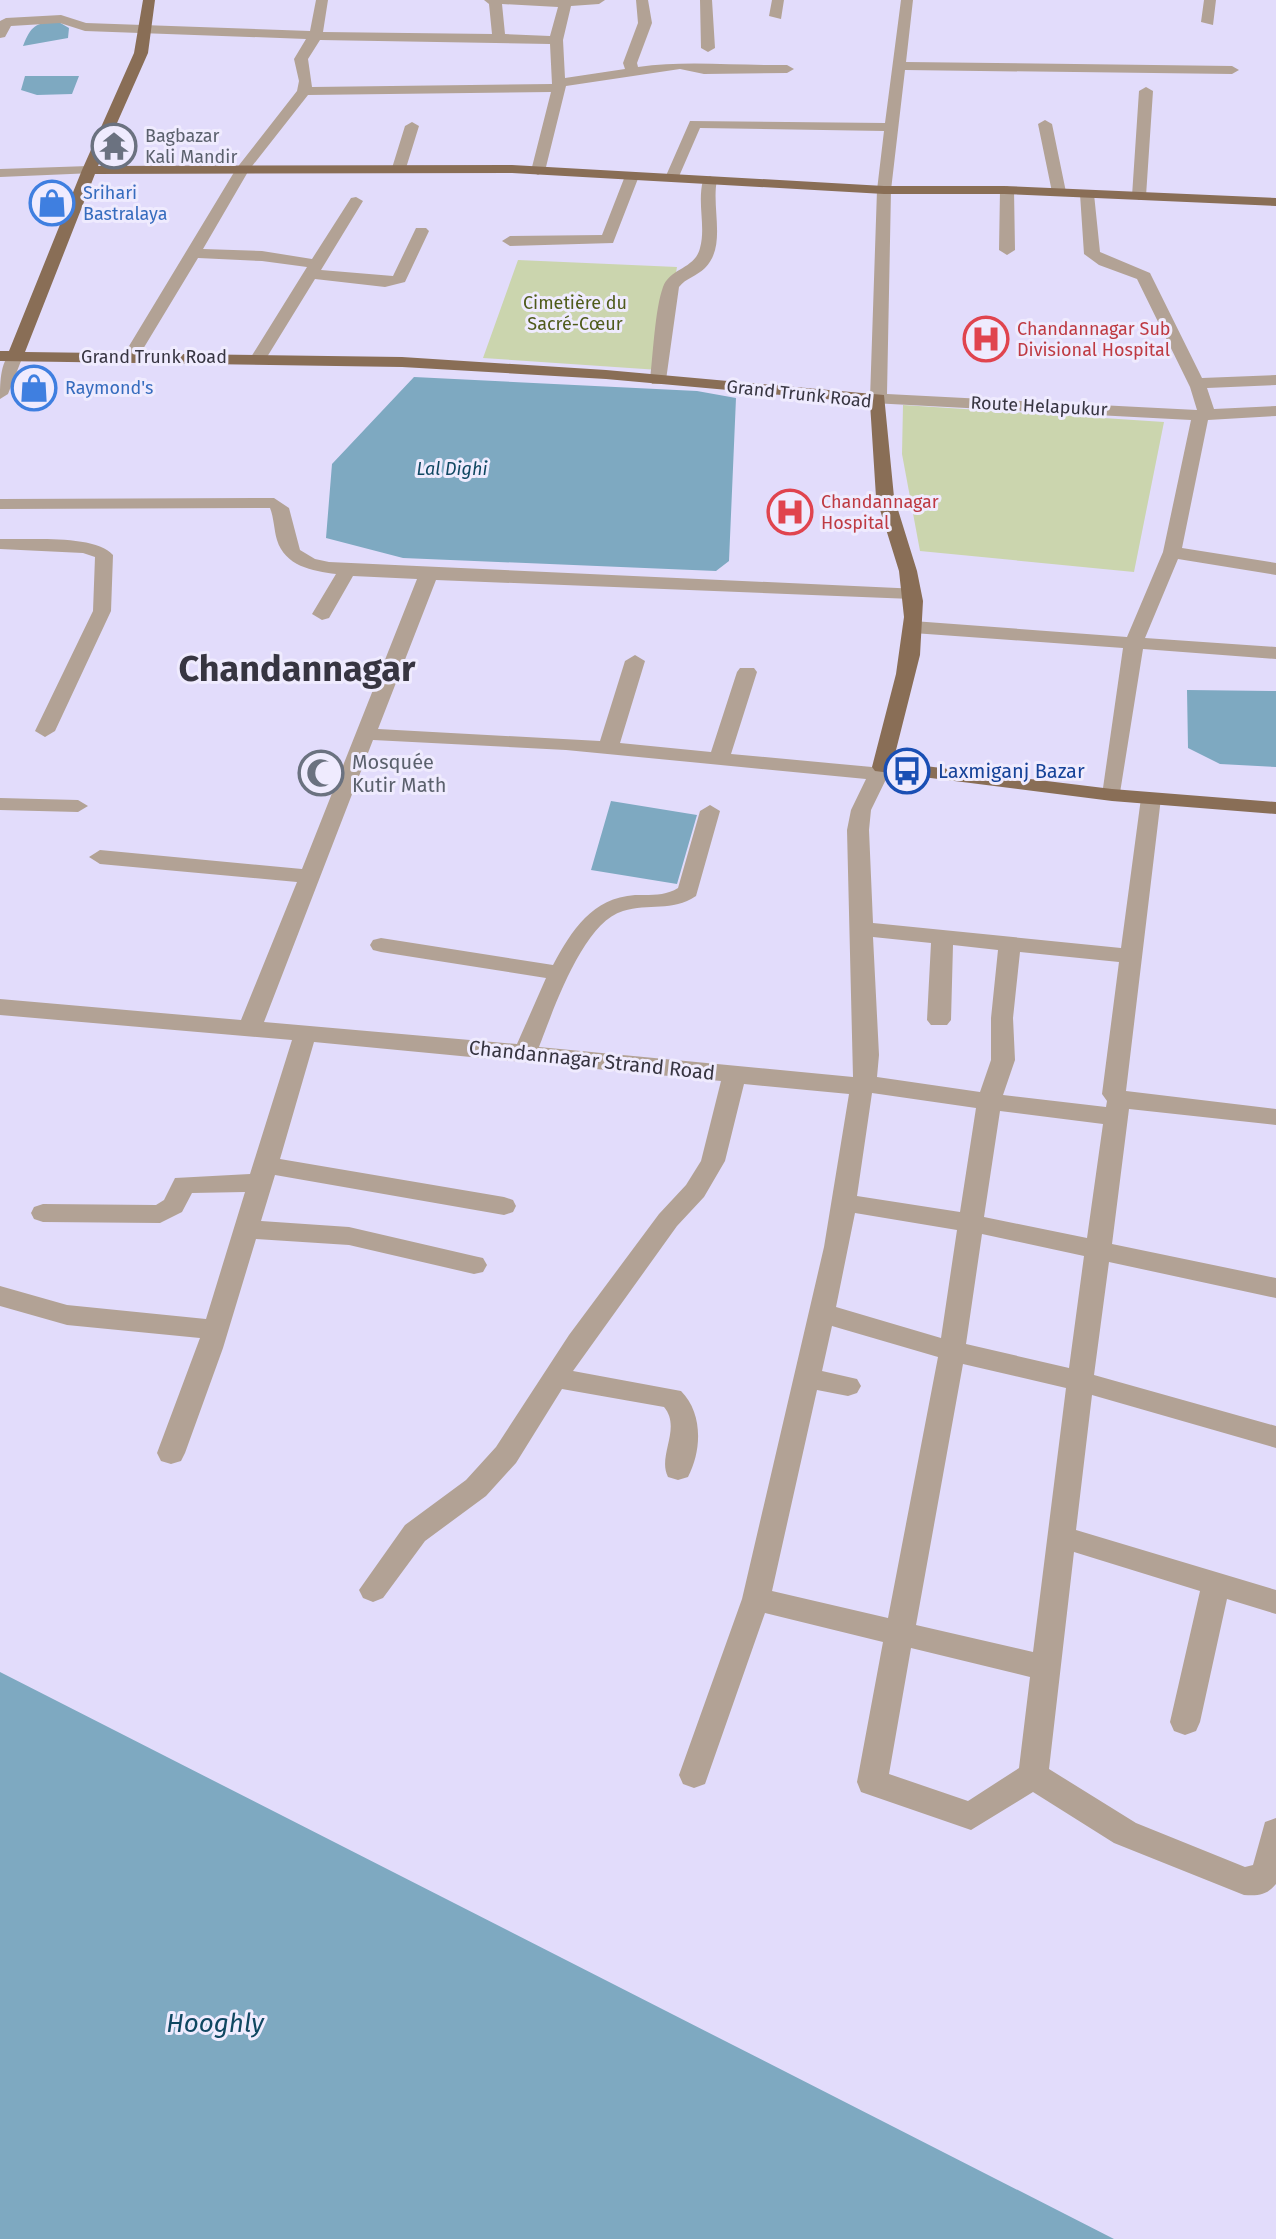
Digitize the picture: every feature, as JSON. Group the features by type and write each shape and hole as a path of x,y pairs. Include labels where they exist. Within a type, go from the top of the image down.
{"main road":[{"path":"8,356 141,53 149,0"},
{"path":"89,170 399,168 538,171 884,190 1007,190 1276,202"},
{"name":"Grand Trunk Road","path":"8,356 259,357 471,365 878,399 881,468 912,593 913,627 880,770"},
{"path":"880,770 1112,795 1276,808"}],"street":[{"path":"131,356 243,169 304,91 306,81 301,59 305,48 316,36 322,0"},
{"path":"499,38 492,0 565,3 599,0"},
{"path":"633,71 630,63 645,23 642,0"},
{"path":"708,48 703,0 720,0"},
{"path":"776,16 778,0"},
{"path":"878,399 884,190 907,0"},
{"path":"1208,22 1210,0"},
{"path":"538,171 559,86 556,40 565,3"},
{"path":"0,34 6,20 61,19 85,27 316,36 556,40"},
{"path":"304,91 559,86 680,65 704,70 787,69"},
{"path":"898,66 1015,69 1148,65 1232,70"},
{"path":"1139,196 1146,91"},
{"path":"672,178 695,124 891,127"},
{"path":"1045,124 1059,192"},
{"path":"399,168 412,126"},
{"path":"0,173 89,170"},
{"path":"510,241 608,240 632,176"},
{"path":"658,380 671,287 677,275 698,266 706,254 710,237 706,204 710,180"},
{"path":"1007,190 1007,250"},
{"path":"1087,194 1092,254 1105,263 1131,268 1144,276 1196,383 1203,415 1172,552 1134,642 1112,795"},
{"path":"259,357 356,201"},
{"path":"194,253 262,256 385,282 399,279 421,231"},
{"path":"0,394 8,356"},
{"path":"1196,383 1276,380"},
{"name":"Route Helapukur","path":"878,399 1203,415 1276,411"},
{"path":"0,504 274,503 280,508 288,547 296,557 348,569 428,575 912,593"},
{"path":"0,544 83,547 96,549 104,555 102,611 45,731"},
{"path":"1172,552 1276,569"},
{"path":"322,614 348,569"},
{"path":"249,1030 428,575"},
{"path":"913,627 1276,653"},
{"path":"608,749 635,661"},
{"path":"718,761 747,672"},
{"path":"366,734 492,739 718,761 880,770 861,810 858,830 867,1055 845,1203 756,1599 694,1775"},
{"path":"1010,944 1002,1018 1003,1060 989,1102 952,1351 872,1782 971,1816 1033,1775 1080,1381 1118,1108 1114,1088 1151,798"},
{"path":"0,804 78,806"},
{"path":"525,1053 559,973 601,913 611,906 668,901 688,891 710,811"},
{"path":"100,857 310,876"},
{"path":"861,929 1130,956"},
{"path":"939,1020 942,937"},
{"path":"381,945 559,973"},
{"name":"Chandannagar Strand Road","path":"0,1007 525,1053 846,1086 862,1083 989,1102 1276,1117"},
{"path":"171,1453 216,1330 305,1034"},
{"path":"373,1590 415,1533 476,1488 506,1455 587,1330 668,1220 695,1191 713,1161 735,1074"},
{"path":"43,1213 160,1214 173,1206 184,1184 264,1174 504,1206"},
{"path":"845,1203 971,1223 1276,1288"},
{"path":"248,1229 349,1236 474,1265"},
{"path":"0,1296 67,1315 216,1330"},
{"path":"822,1313 952,1351 1080,1381 1276,1437"},
{"path":"555,1378 672,1398 682,1406 685,1421 678,1469"},
{"path":"807,1378 848,1386"},
{"path":"1062,1537 1276,1602"},
{"path":"1185,1722 1216,1584"},
{"path":"756,1599 1046,1668"},
{"path":"1033,1775 1125,1833 1244,1881 1267,1886 1267,1871 1276,1832"}],"green space":[{"name":"Cimetière du Sacré-Cœur","path":"518,260 677,267 659,370 483,358"},
{"path":"903,405 1164,422 1134,572 920,551 902,454"}],"water":[{"path":"57,21 69,28 68,38 23,46 35,27"},
{"path":"25,76 79,76 72,94 37,95 21,90"},
{"name":"Lal Dighi","path":"414,377 697,391 736,398 729,561 716,571 403,558 326,538 332,464"},
{"path":"1187,690 1276,691 1276,767 1220,764 1188,748"},
{"path":"611,801 697,815 677,884 591,870"},
{"name":"Hooghly","path":"0,1672 1114,2239 0,2239"}],"place":[{"name":"Bagbazar Kali Mandir","path":"114,146"},
{"name":"Srihari Bastralaya","path":"52,203"},
{"name":"Chandannagar Sub Divisional Hospital","path":"986,339"},
{"name":"Raymond's","path":"34,388"},
{"name":"Chandannagar Hospital","path":"790,512"},
{"name":"Laxmiganj Bazar","path":"907,771"},
{"name":"Mosquée Kutir Math","path":"321,773"}],"district":[{"name":"Chandannagar","path":"297,668"}]}
